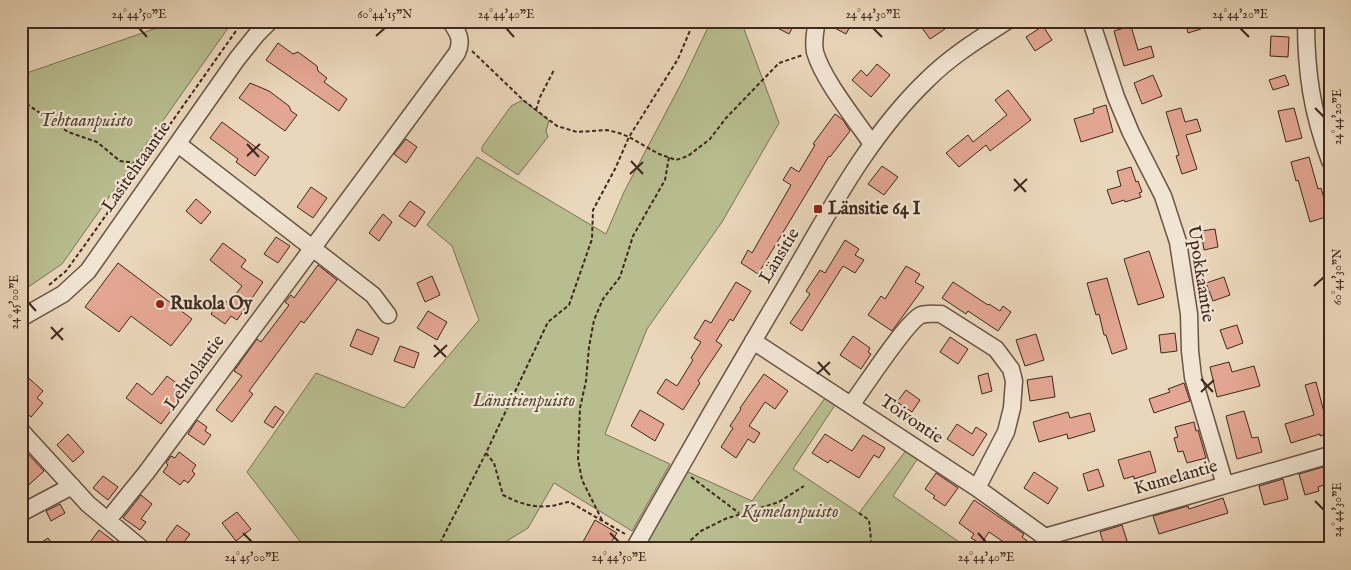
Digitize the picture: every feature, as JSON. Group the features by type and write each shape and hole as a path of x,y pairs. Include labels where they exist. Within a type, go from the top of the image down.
{"street":[{"name":"Lasitehtaantie","path":"21,318 63,294 88,271 237,59 270,21"},
{"path":"450,21 458,33 461,42"},
{"path":"818,21 814,41 815,51 823,72 872,144"},
{"name":"Länsitie","path":"636,545 753,341 872,144 927,80 969,46 1007,21"},
{"name":"Upokkaantie","path":"1091,21 1116,98 1131,133 1163,196 1178,242 1189,314 1193,377 1225,485"},
{"path":"1306,21 1308,81 1314,113 1330,161"},
{"name":"Lehtolantie","path":"108,520 146,473 457,53 461,42"},
{"path":"178,144 373,295 388,315"},
{"path":"851,405 904,331 921,316 930,313 941,314 996,349 1011,370 1014,381 1012,408 1006,432 977,488"},
{"name":"Toivontie","path":"753,341 977,488 1043,543"},
{"path":"21,431 88,504 142,549"},
{"name":"Kumelantie","path":"1043,543 1225,485 1330,455"},
{"path":"21,513 72,486"}],"path":[{"path":"46,286 66,271 243,21"},
{"path":"437,549 486,453 548,322 569,305 592,239 593,210 615,169 629,136 678,59 694,21"},
{"path":"461,42 522,100 550,121 568,130 594,132 607,130 629,136 659,154 676,160 688,156 710,139 726,118 779,63 815,51"},
{"path":"536,110 540,97 554,70"},
{"path":"21,100 68,132 97,142 120,161 143,164"},
{"path":"602,520 582,480 578,459 580,408 586,381 589,347 594,320 603,298 620,278 625,257 637,227 665,180 669,157"},
{"path":"486,453 494,463 503,495 523,505 551,506 560,502 570,502 602,520 636,545"},
{"path":"679,468 740,514"},
{"path":"681,549 701,530 725,519 779,502 804,486"},
{"path":"859,513 869,520 872,549"}],"green space":[{"name":"Tehtaanpuisto","path":"177,21 233,21 62,264 21,292 21,75"},
{"name":"Länsitienpuisto","path":"711,21 741,21 779,123 722,222 647,329 605,434 670,464 632,531 554,483 528,528 507,541 503,549 306,549 247,472 316,373 404,408 479,320 452,246 427,225 477,157 606,234 624,192 684,78"},
{"path":"523,100 549,121 546,131 548,137 518,175 482,151 482,147 511,106"},
{"name":"Kumelanpuisto","path":"825,398 835,405 793,469 859,513 907,449 918,458 893,496 965,546 964,549 641,549 686,471 752,501"}],"building":[{"path":"764,21 796,21 789,34"},
{"path":"827,21 853,21 846,34 827,24"},
{"path":"917,21 940,21 945,29 930,39"},
{"path":"1185,21 1198,21 1201,29 1188,33"},
{"path":"1043,26 1052,40 1035,51 1026,37"},
{"path":"1131,26 1138,50 1151,46 1154,57 1124,66 1114,31"},
{"path":"1271,36 1289,37 1288,57 1270,56"},
{"path":"278,43 293,54 298,52 317,66 318,71 327,78 324,82 347,99 339,111 266,60"},
{"path":"877,64 890,75 871,97 852,80 861,70 867,76"},
{"path":"1153,75 1162,96 1142,104 1134,83"},
{"path":"1285,75 1289,85 1273,90 1269,80"},
{"path":"250,83 269,91 289,106 291,111 297,115 285,131 239,98"},
{"path":"1008,90 1031,120 990,151 986,145 959,167 946,153 968,135 973,142 1007,115 995,100"},
{"path":"1106,105 1113,132 1081,142 1074,119 1094,113 1093,109"},
{"path":"1181,108 1185,122 1197,119 1201,131 1186,135 1197,169 1182,174 1176,156 1179,155 1166,112"},
{"path":"1294,108 1302,138 1286,142 1278,111"},
{"path":"835,114 843,120 850,131 829,156 758,274 741,263 748,250 752,253 791,185 783,180 791,167 799,172 815,145 813,144"},
{"path":"222,122 269,157 255,176 236,162 238,159 210,138"},
{"path":"406,139 417,147 406,163 394,154"},
{"path":"1309,157 1318,189 1321,188 1329,216 1310,222 1291,162"},
{"path":"882,166 898,177 884,195 868,184"},
{"path":"1131,167 1142,192 1139,193 1141,197 1112,204 1107,190 1121,186 1117,171"},
{"path":"311,187 327,198 313,218 297,207"},
{"path":"196,199 211,212 201,224 186,211"},
{"path":"410,201 425,212 415,227 399,216"},
{"path":"383,214 392,222 379,241 369,233"},
{"path":"1215,229 1218,247 1204,250 1201,231"},
{"path":"276,237 290,246 278,263 264,254"},
{"path":"845,240 859,249 855,255 864,260 855,273 843,266 802,331 790,323 810,294 806,291 820,270 825,273"},
{"path":"223,243 246,260 241,267 263,282 237,320 231,316 225,324 211,314 218,304 222,306 225,301 229,303 242,286 210,260"},
{"path":"1149,251 1164,297 1138,305 1124,259"},
{"path":"118,263 192,319 171,346 131,316 119,332 85,307"},
{"path":"318,265 337,280 304,323 301,321 249,391 253,394 232,422 216,410 242,376 234,371 257,339 261,342 289,305 285,302 291,295 294,298"},
{"path":"906,266 920,274 915,282 924,287 892,331 868,315 881,296 885,299"},
{"path":"432,276 440,295 425,302 417,283"},
{"path":"1224,277 1230,295 1213,301 1206,283"},
{"path":"1107,278 1127,349 1112,354 1106,335 1104,335 1099,314 1096,315 1087,283"},
{"path":"736,282 751,291 733,321 730,319 716,341 722,345 698,381 700,383 683,410 657,393 666,379 677,386 693,360 691,358 701,342 694,338 705,320 711,323"},
{"path":"953,282 988,305 1000,311 1003,306 1011,312 998,331 968,311 966,314 942,298"},
{"path":"428,311 447,322 437,340 417,328"},
{"path":"1237,325 1243,343 1227,349 1220,330"},
{"path":"357,329 379,338 372,355 350,346"},
{"path":"1175,333 1177,351 1161,353 1159,335"},
{"path":"1036,334 1044,360 1025,366 1016,340"},
{"path":"853,336 870,348 868,352 871,354 861,369 840,355"},
{"path":"950,337 968,349 958,364 940,352"},
{"path":"400,346 419,353 414,368 394,361"},
{"path":"1229,362 1232,372 1254,366 1260,386 1217,397 1210,367"},
{"path":"21,371 43,391 37,398 43,403 31,417 21,408"},
{"path":"988,373 992,391 982,394 978,376"},
{"path":"764,374 788,391 775,409 765,402 749,426 760,433 754,443 748,439 736,458 721,447 733,428 730,426 740,408"},
{"path":"167,376 186,390 161,424 126,398 137,383 152,395"},
{"path":"1052,376 1055,397 1030,401 1027,380"},
{"path":"1316,382 1324,412 1330,410 1330,433 1320,436 1320,434 1291,443 1285,424 1314,415 1305,385"},
{"path":"1184,383 1190,401 1154,413 1149,399 1170,392 1168,389"},
{"path":"906,390 920,400 912,412 897,402"},
{"path":"275,406 284,412 273,428 264,422"},
{"path":"640,410 664,424 655,441 631,426"},
{"path":"1244,411 1252,438 1258,437 1262,452 1237,459 1226,416"},
{"path":"1068,412 1070,418 1090,413 1095,431 1068,439 1067,434 1039,442 1033,422"},
{"path":"197,420 207,427 205,431 211,435 204,445 188,434"},
{"path":"1194,422 1206,458 1187,463 1183,451 1178,452 1174,438 1178,437 1175,427"},
{"path":"957,424 972,434 976,427 987,434 973,456 947,439"},
{"path":"68,434 84,452 73,462 57,445"},
{"path":"825,434 852,451 863,435 885,448 879,458 874,455 859,478 830,460 828,463 812,453"},
{"path":"1150,451 1156,472 1134,479 1134,476 1124,479 1118,460"},
{"path":"179,452 196,465 192,471 195,474 188,483 184,480 180,485 163,472 171,456 175,458"},
{"path":"28,454 44,471 21,492 21,461"},
{"path":"1330,465 1330,483 1318,487 1319,491 1305,495 1299,474"},
{"path":"1098,469 1104,486 1088,491 1083,474"},
{"path":"1034,472 1058,488 1048,504 1024,488"},
{"path":"936,473 958,488 945,506 933,498 935,496 925,489"},
{"path":"103,476 118,487 108,500 93,488"},
{"path":"1283,479 1288,499 1264,505 1259,486"},
{"path":"141,495 152,504 141,519 146,522 140,530 123,518"},
{"path":"1223,498 1228,513 1159,534 1153,516 1188,506 1189,509"},
{"path":"974,500 1024,534 1022,537 1030,543 1026,549 1014,549 989,532 981,544 971,538 974,534 959,523"},
{"path":"60,504 65,513 51,521 46,511"},
{"path":"237,512 251,529 236,541 222,523"},
{"path":"595,520 617,533 607,549 579,549"},
{"path":"177,525 190,534 179,549 166,540"},
{"path":"1122,525 1127,541 1105,548 1100,532"},
{"path":"99,530 124,549 85,549"},
{"path":"48,538 56,549 32,549"}],"place":[{"name":"Länsitie 64 I","path":"818,209"},
{"name":"Rukola Oy","path":"160,304"}]}
